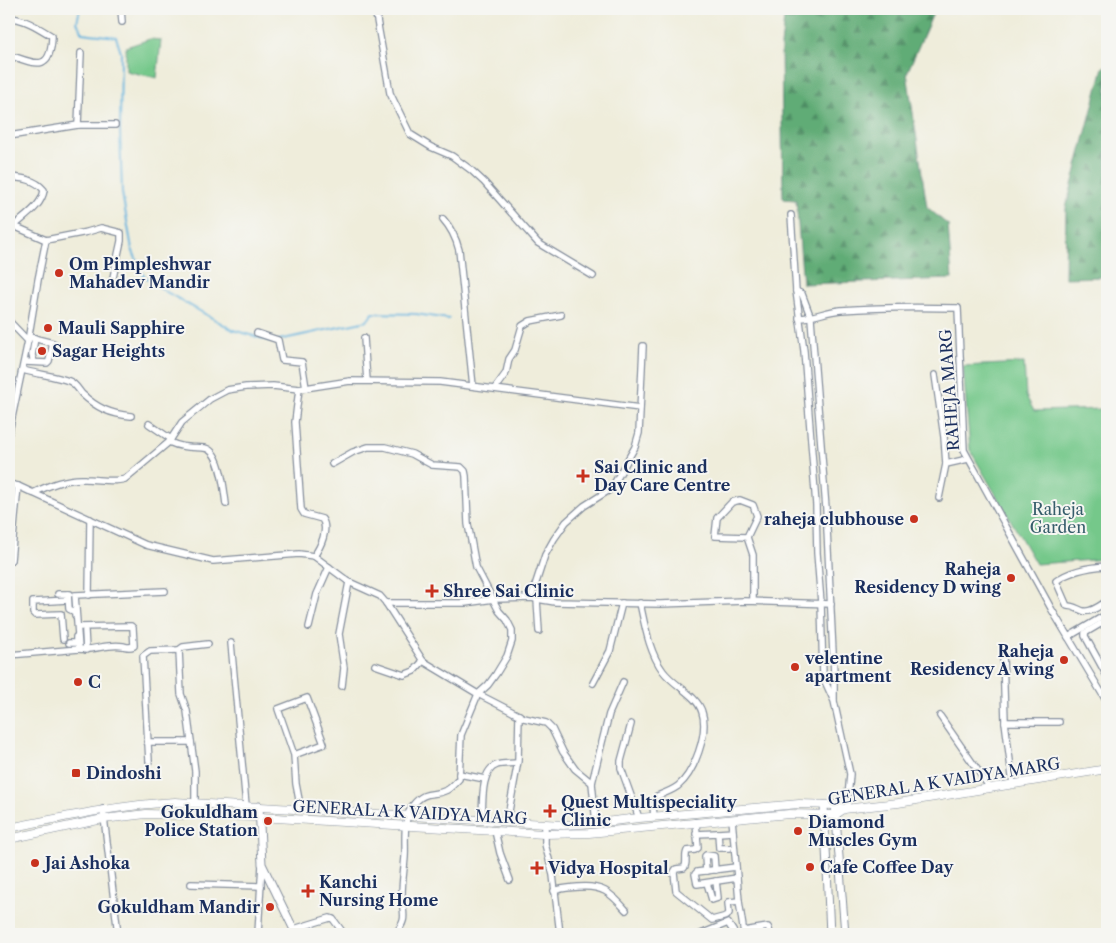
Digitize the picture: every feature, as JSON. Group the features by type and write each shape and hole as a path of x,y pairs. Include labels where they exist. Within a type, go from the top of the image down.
{"main road":[{"name":"GENERAL A K VAIDYA MARG","path":"9,839 104,819 146,814 259,817 544,834 589,832 789,814 835,815 846,809 1107,770"},
{"name":"GENERAL A K VAIDYA MARG","path":"9,828 103,809 145,804 194,802 545,824 596,823 799,804 835,805"},
{"path":"835,805 846,809"}],"street":[{"path":"121,9 122,22"},
{"path":"375,9 390,93 410,134 431,147 452,156 471,170 538,243 593,276"},
{"path":"9,18 37,26 52,36 51,48 44,62 39,64 9,55"},
{"path":"78,125 82,53"},
{"path":"9,136 78,125 115,125"},
{"path":"9,177 22,178 39,184 44,190 40,202 11,226 46,240 101,228 121,233 112,282"},
{"path":"791,215 796,292 804,350 816,505 816,553 821,603 823,678 834,701"},
{"path":"443,219 457,240 459,250 473,386"},
{"path":"9,432 11,414 31,339 38,280 46,240"},
{"path":"796,292 802,294 811,318 826,508 834,701 850,774 846,809"},
{"name":"RAHEJA MARG","path":"811,318 827,311 886,307 958,308 964,450 1068,637 1107,702"},
{"path":"495,388 506,374 509,358 516,350 522,326 530,321 561,315"},
{"path":"799,318 811,318"},
{"path":"9,321 31,339 52,343 47,363 25,362"},
{"path":"257,333 278,340 282,360 302,362 306,388"},
{"path":"364,338 367,381"},
{"path":"31,339 34,362"},
{"path":"539,631 534,599 545,555 566,522 584,506 611,489 630,458 639,433 643,346"},
{"path":"23,370 69,381 95,406 108,412 131,416"},
{"path":"935,375 946,464 940,498"},
{"path":"33,492 68,480 118,481 124,479 170,440 182,422 210,399 227,390 272,386 299,389 350,381 440,382 640,408"},
{"path":"299,389 295,422 301,508 304,514 322,518 325,524 322,541 314,556"},
{"path":"149,424 179,447 210,449 214,453 222,475 226,504"},
{"path":"332,464 353,452 368,447 385,447 412,454 432,465 461,468 465,471 468,524 476,567 499,611 507,620 512,630 512,641 507,656 488,686 478,694 461,735 458,779 448,790 424,795 412,806 408,816 402,896 405,916 402,926 395,934"},
{"path":"946,464 968,459"},
{"path":"9,484 33,492 146,545 213,561 299,554 314,556 348,582 380,596 423,661 519,716 546,723 552,729 563,752 576,769 592,783"},
{"path":"11,560 18,486"},
{"path":"747,537 715,536 717,518 732,502 740,500 753,504 757,516 747,537 753,555 753,602"},
{"path":"89,595 90,519"},
{"path":"1107,566 1092,567 1065,574 1056,581 1067,606 1073,606 1084,612 1107,601"},
{"path":"309,627 317,594 329,567"},
{"path":"342,686 344,668 339,634 348,582"},
{"path":"62,639 61,614 34,614 33,602 71,596 165,591"},
{"path":"58,594 71,596"},
{"path":"71,596 83,649"},
{"path":"69,643 76,643 75,612 69,610 71,596"},
{"path":"386,603 465,603 494,599 534,599 555,602 660,604 753,602 831,604"},
{"path":"593,683 610,651 622,603"},
{"path":"640,603 652,652 663,671 697,703 703,713 703,732 692,767 679,785 669,792 657,796 653,805 654,817"},
{"path":"1068,637 1106,617"},
{"path":"1106,617 1085,633 1084,636 1107,676"},
{"path":"9,655 134,646 133,628 131,626 78,627"},
{"path":"83,649 85,631"},
{"path":"231,643 246,805"},
{"path":"149,761 144,656 150,651 179,650 208,644"},
{"path":"179,650 181,694 187,711 195,776 194,802"},
{"path":"1002,654 1005,722 1013,784"},
{"path":"375,665 404,675 414,671 423,661"},
{"path":"596,823 592,783 610,714 623,682"},
{"path":"294,755 324,744 307,698 278,709 294,755 296,784 301,810"},
{"path":"507,822 517,763 519,716"},
{"path":"940,716 990,788"},
{"path":"1005,722 1059,722"},
{"path":"630,724 621,768 639,818"},
{"path":"148,742 191,742"},
{"path":"482,820 484,779 488,770 498,765 517,763"},
{"path":"459,774 484,779"},
{"path":"824,805 830,934"},
{"path":"835,805 845,934"},
{"path":"258,934 262,864 259,806"},
{"path":"103,809 118,934"},
{"path":"732,819 739,901 744,933 768,927 770,934"},
{"path":"696,822 698,848 687,851 686,866 676,869 674,872 676,891 712,920 727,916 729,913 728,903 739,901"},
{"path":"545,824 544,834 553,875 560,934"},
{"path":"494,831 510,880"},
{"path":"696,834 733,832"},
{"path":"718,833 719,848 729,848"},
{"path":"706,871 706,855 714,856 714,870"},
{"path":"262,864 295,932 330,918 333,919 344,934"},
{"path":"736,867 697,872 695,874 697,884 737,878"},
{"path":"707,883 712,900 718,898 716,881"},
{"path":"191,884 261,886"},
{"path":"554,891 562,888 597,886 608,892 626,910"},
{"path":"701,934 728,922 735,934"}],"green space":[{"path":"785,9 935,9 907,73 927,207 948,225 952,279 803,284 796,200 783,199 781,46"},
{"path":"150,39 161,40 157,78 126,71 126,47"},
{"path":"1107,66 1107,277 1065,278 1066,208 1103,67"},
{"name":"Raheja Garden","path":"1024,363 1026,396 1034,411 1104,409 1107,435 1107,559 1036,564 970,450 963,366"}],"waterway":[{"path":"80,9 77,22 82,33 116,37 121,53 120,131 122,193 132,249 143,275 163,290 233,330 275,341"},
{"path":"279,340 367,321 373,313 416,314 449,319"}],"place":[{"name":"Om Pimpleshwar Mahadev Mandir","path":"59,273"},
{"name":"Mauli Sapphire","path":"48,328"},
{"name":"Sagar Heights","path":"42,351"},
{"name":"Sai Clinic and Day Care Centre","path":"583,476"},
{"name":"raheja clubhouse","path":"914,519"},
{"name":"Raheja Residency D wing","path":"1011,578"},
{"name":"Shree Sai Clinic","path":"432,591"},
{"name":"Raheja Residency A wing","path":"1064,660"},
{"name":"velentine apartment","path":"795,667"},
{"name":"C","path":"78,682"},
{"name":"Dindoshi","path":"76,773"},
{"name":"Quest Multispeciality Clinic","path":"550,811"},
{"name":"Gokuldham Police Station","path":"268,821"},
{"name":"Diamond Muscles Gym","path":"798,831"},
{"name":"Jai Ashoka","path":"35,863"},
{"name":"Cafe Coffee Day","path":"810,867"},
{"name":"Vidya Hospital","path":"537,868"},
{"name":"Kanchi Nursing Home","path":"308,891"},
{"name":"Gokuldham Mandir","path":"270,907"}]}
